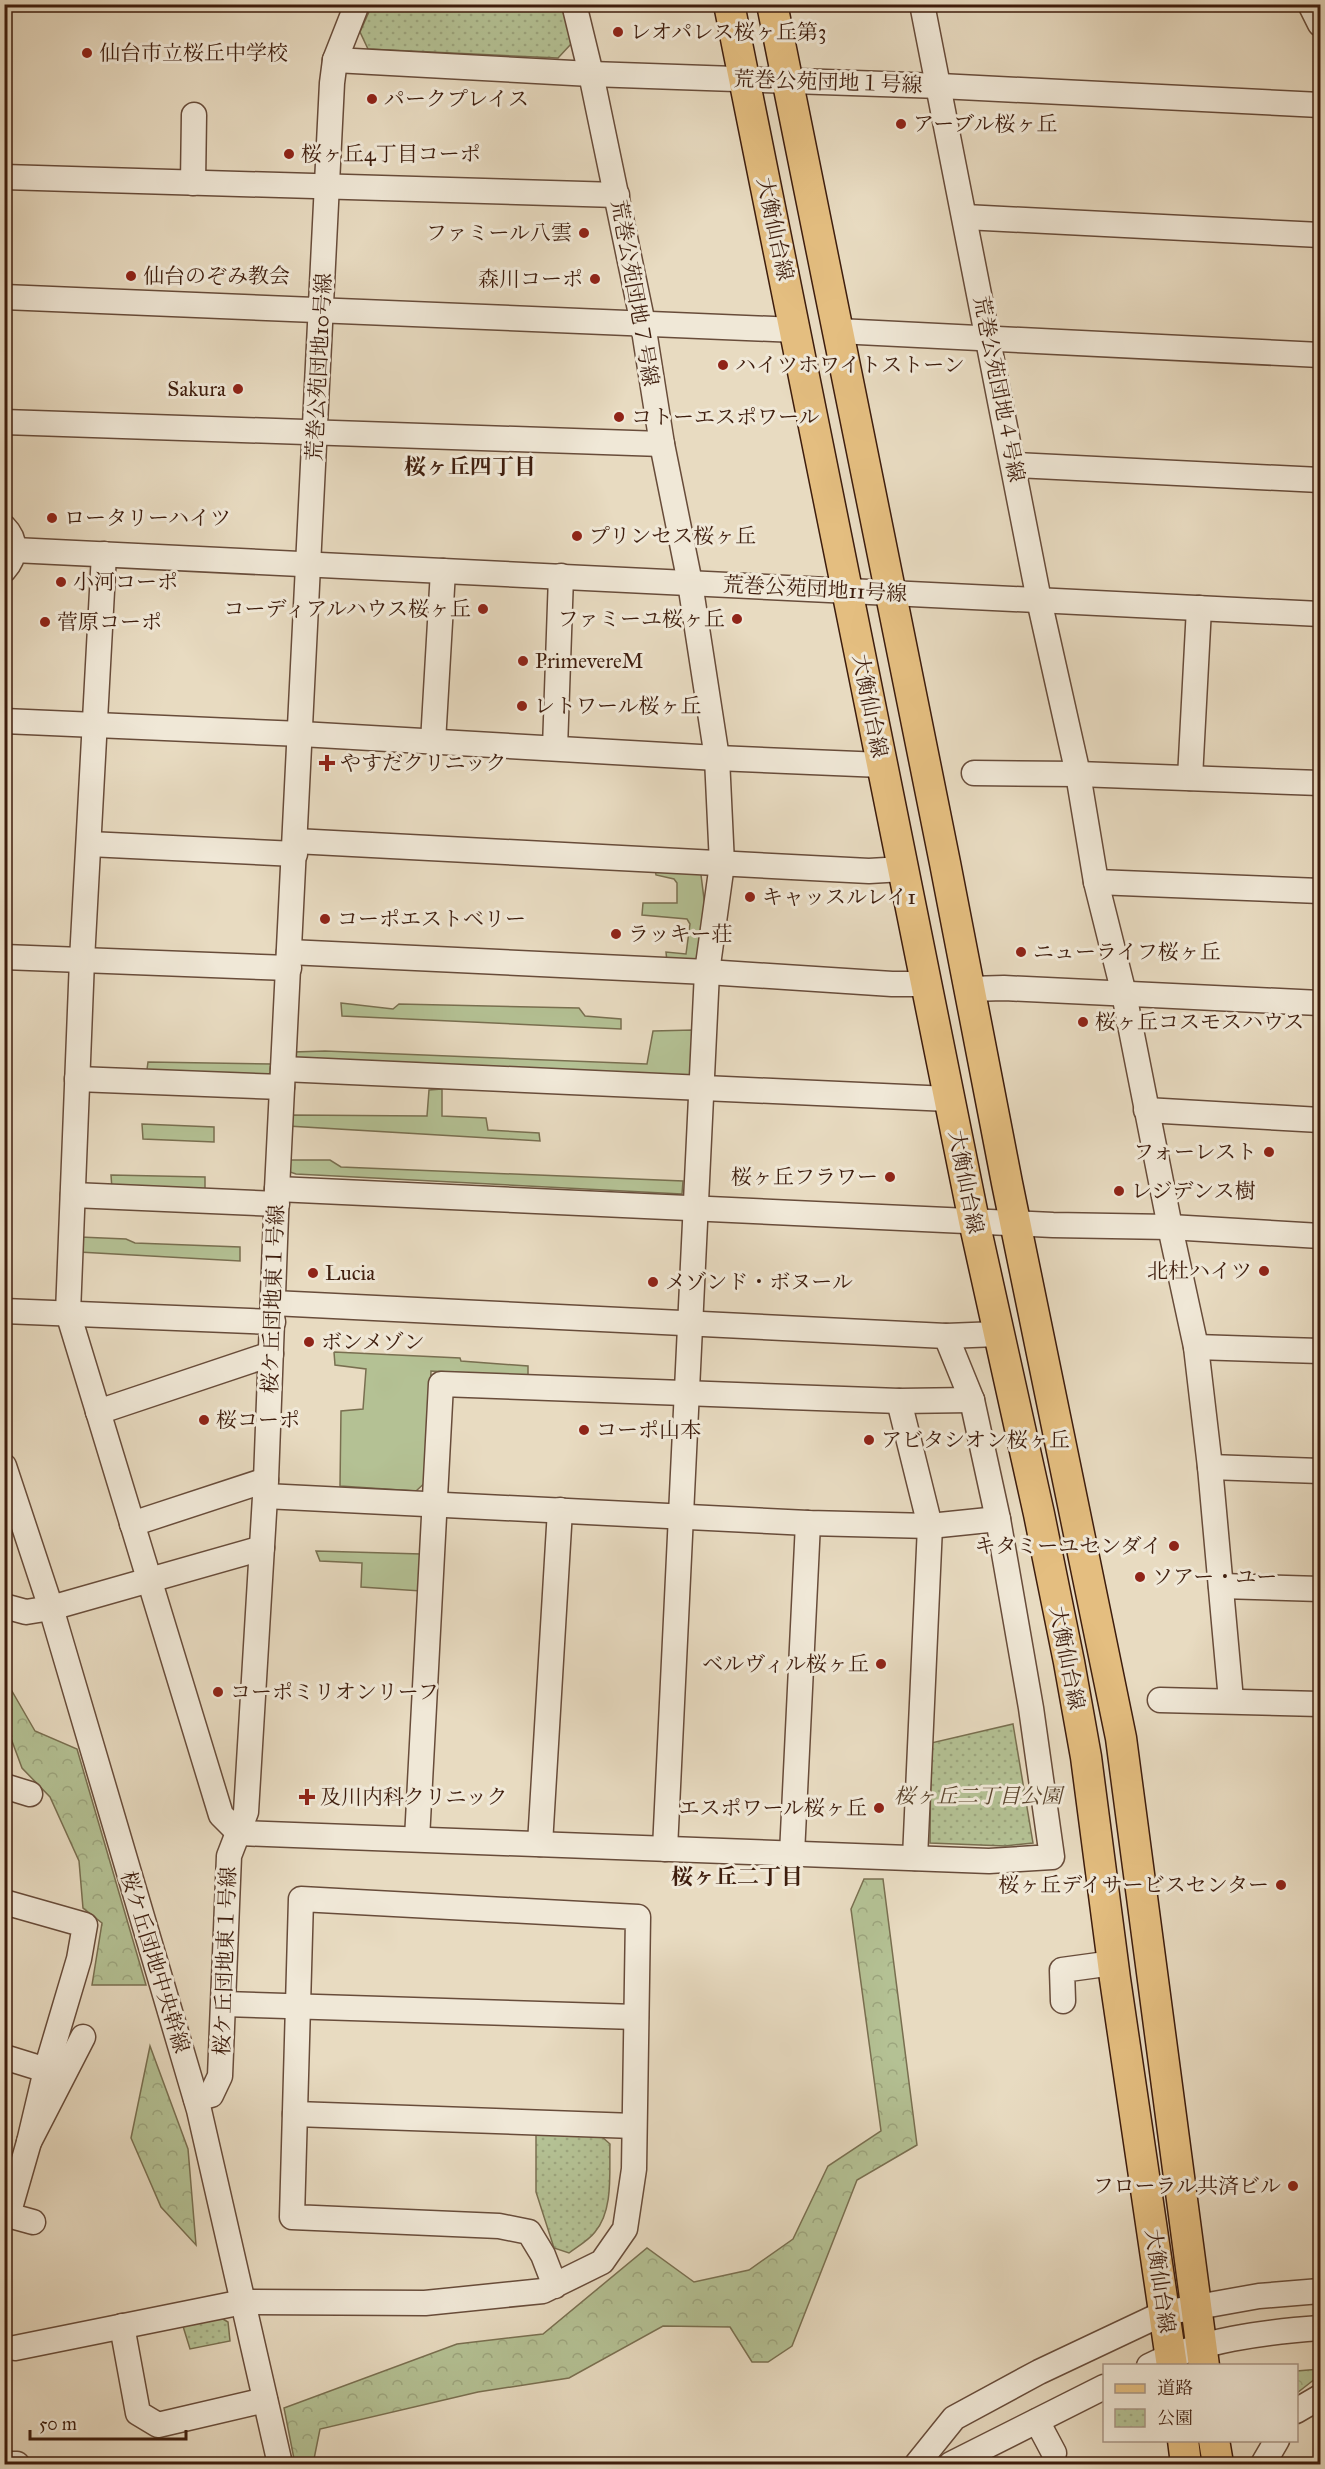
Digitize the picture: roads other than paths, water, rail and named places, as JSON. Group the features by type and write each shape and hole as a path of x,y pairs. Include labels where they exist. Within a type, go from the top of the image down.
{"main road":[{"name":"大衡仙台線","path":"729,4 974,1221 1039,1514 1071,1672 1086,1757 1113,1963 1164,2313 1164,2362"},
{"name":"大衡仙台線","path":"771,4 1121,1738 1203,2356"},
{"path":"1183,2442 1186,2464"},
{"path":"1214,2442 1218,2464"}],"street":[{"name":"荒巻公苑団地10号線","path":"301,734 335,60 357,4"},
{"name":"荒巻公苑団地７号線","path":"573,4 591,74 643,324 662,444 690,583 717,758 722,864 706,972 665,1849"},
{"name":"荒巻公苑団地４号線","path":"922,4 940,86 1039,600 1078,774 1096,882 1124,994 1196,1347 1210,1467 1231,1700"},
{"path":"1311,4 1320,24"},
{"name":"荒巻公苑団地１号線","path":"335,60 591,74 940,86 1320,105"},
{"path":"193,183 194,115"},
{"path":"4,177 617,195"},
{"path":"965,217 1320,235"},
{"path":"4,297 796,330"},
{"path":"838,331 1320,355"},
{"path":"4,422 662,444"},
{"path":"1014,465 1320,480"},
{"path":"4,526 13,540 9,560"},
{"path":"104,554 82,960 68,1313 221,1815 239,1833 989,1861 1052,1857 1031,1708 998,1520 972,1400 946,1336"},
{"name":"荒巻公苑団地11号線","path":"9,560 104,554 1320,614"},
{"path":"433,742 443,570"},
{"path":"555,748 561,576"},
{"path":"1190,778 1199,608"},
{"path":"4,721 301,734 717,758 882,765"},
{"name":"桜ケ丘団地東１号線","path":"196,2100 211,2095 220,2076 229,1856 246,1812 262,1548 277,1196 301,734"},
{"path":"974,773 1078,774 1320,783"},
{"path":"89,844 295,848 869,871 903,870"},
{"path":"1096,882 1320,891"},
{"path":"4,957 82,960 289,960 706,972 892,984 927,984"},
{"path":"969,989 1004,988 1320,1003"},
{"path":"77,1079 283,1078 701,1088 950,1099"},
{"path":"1146,1110 1320,1120"},
{"path":"73,1195 277,1196 695,1208 1016,1223 1170,1227 1320,1236"},
{"path":"4,1311 273,1312 690,1322 946,1336 998,1334"},
{"path":"1196,1347 1320,1351"},
{"path":"98,1412 271,1354"},
{"path":"417,1839 441,1384 899,1401 972,1400"},
{"path":"899,1401 930,1526 915,1858"},
{"name":"桜ケ丘団地中央幹線","path":"4,1466 51,1608 196,2100 280,2464"},
{"path":"1210,1467 1320,1471"},
{"path":"132,1524 265,1488 436,1505 681,1515 808,1523 930,1526 998,1520"},
{"path":"540,1844 560,1510"},
{"path":"792,1854 808,1523"},
{"path":"4,1606 26,1612 51,1608 150,1582 262,1548"},
{"path":"1221,1586 1320,1589"},
{"path":"1160,1700 1320,1704"},
{"path":"4,1786 30,1794"},
{"path":"15,2348 243,2302 425,2303 543,2291 555,2286 602,2262 625,2229 634,2169 638,1917 301,1899 292,2217 500,2226 529,2232 543,2255 555,2286"},
{"path":"4,1902 85,1925 79,1959 46,2070 29,2142 6,2214 33,2222"},
{"path":"1063,2001 1062,1970 1113,1963"},
{"path":"224,2004 636,2017"},
{"path":"29,2142 83,2037"},
{"path":"4,2057 46,2070"},
{"path":"295,2114 634,2126"},
{"path":"917,2464 954,2418 1039,2372 1164,2313 1259,2296 1320,2291"},
{"path":"122,2326 138,2413 158,2425 265,2400"},
{"path":"1164,2362 1203,2356 1263,2335 1320,2328"},
{"path":"953,2464 1103,2388"},
{"path":"1298,2410 1320,2397"},
{"path":"1037,2421 1054,2453"},
{"path":"1263,2464 1276,2442"},
{"path":"10,2464 17,2464"}],"place":[{"name":"レオパレス桜ヶ丘第3","path":"618,32"},
{"name":"仙台市立桜丘中学校","path":"87,53"},
{"name":"パークプレイス","path":"372,99"},
{"name":"アーブル桜ヶ丘","path":"901,124"},
{"name":"桜ヶ丘4丁目コーポ","path":"289,154"},
{"name":"ファミール八雲","path":"584,233"},
{"name":"仙台のぞみ教会","path":"131,276"},
{"name":"森川コーポ","path":"595,279"},
{"name":"ハイツホワイトストーン","path":"723,365"},
{"name":"Sakura","path":"238,389"},
{"name":"コトーエスポワール","path":"619,417"},
{"name":"ロータリーハイツ","path":"52,518"},
{"name":"プリンセス桜ヶ丘","path":"577,536"},
{"name":"小河コーポ","path":"61,582"},
{"name":"コーディアルハウス桜ヶ丘","path":"483,609"},
{"name":"ファミーユ桜ヶ丘","path":"737,619"},
{"name":"菅原コーポ","path":"45,622"},
{"name":"PrimevereM","path":"523,661"},
{"name":"レトワール桜ヶ丘","path":"522,706"},
{"name":"やすだクリニック","path":"327,763"},
{"name":"キャッスルレイ1","path":"750,897"},
{"name":"コーポエストベリー","path":"325,919"},
{"name":"ラッキー荘","path":"616,934"},
{"name":"ニューライフ桜ヶ丘","path":"1021,952"},
{"name":"桜ヶ丘コスモスハウス","path":"1083,1022"},
{"name":"フォーレスト","path":"1269,1152"},
{"name":"桜ヶ丘フラワー","path":"890,1177"},
{"name":"レジデンス樹","path":"1119,1191"},
{"name":"北杜ハイツ","path":"1264,1271"},
{"name":"Lucia","path":"313,1273"},
{"name":"メゾンド・ボヌール","path":"653,1282"},
{"name":"ボンメゾン","path":"309,1342"},
{"name":"桜コーポ","path":"204,1420"},
{"name":"コーポ山本","path":"584,1430"},
{"name":"アビタシオン桜ヶ丘","path":"869,1440"},
{"name":"キタミーユセンダイ","path":"1174,1546"},
{"name":"ソアー・ユー","path":"1140,1577"},
{"name":"ベルヴィル桜ヶ丘","path":"881,1664"},
{"name":"コーポミリオンリーフ","path":"218,1692"},
{"name":"及川内科クリニック","path":"307,1797"},
{"name":"エスポワール桜ヶ丘","path":"879,1808"},
{"name":"桜ヶ丘デイサービスセンター","path":"1281,1885"},
{"name":"フローラル共済ビル","path":"1293,2186"}],"district":[{"name":"桜ヶ丘四丁目","path":"470,466"},
{"name":"桜ヶ丘二丁目","path":"737,1876"}],"park label":[{"name":"桜ヶ丘二丁目公園","path":"978,1796"}]}
